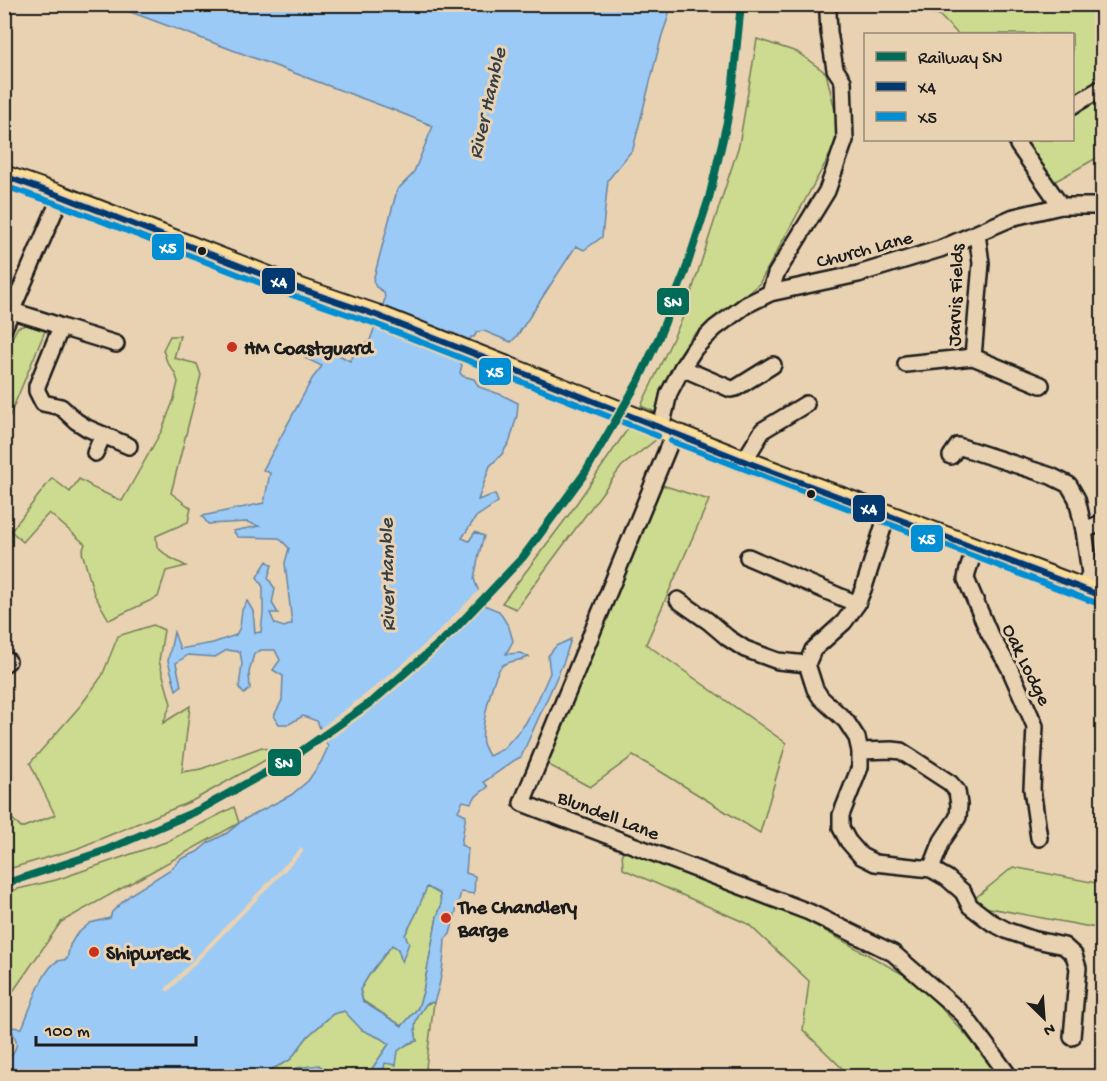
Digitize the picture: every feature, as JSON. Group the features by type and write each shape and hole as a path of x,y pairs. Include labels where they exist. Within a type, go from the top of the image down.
{"main road":[{"path":"4,176 289,285 376,315 744,461 1102,596"}],"street":[{"path":"770,293 776,274 827,191 845,140 843,81 836,69 828,13"},
{"path":"1074,105 1102,88"},
{"path":"1020,141 1018,145 1062,206"},
{"path":"4,328 61,196"},
{"name":"Church Lane","path":"667,431 669,393 682,368 695,348 715,328 746,305 770,293 858,274 940,249 1014,217 1062,206 1102,206"},
{"name":"Jarvis Fields","path":"973,357 981,263 977,234"},
{"path":"13,311 116,344"},
{"path":"61,327 38,386 39,398 43,403 61,407 76,422 87,428 129,446"},
{"name":"Jarvis Fields","path":"904,366 973,357 1041,385"},
{"path":"682,368 731,389 773,365"},
{"path":"744,461 763,430 807,405"},
{"name":"Blundell Lane","path":"667,431 522,803 809,912 894,953 963,1014 1009,1077"},
{"path":"95,453 103,435"},
{"path":"951,456 958,446 1051,472 1068,485 1077,499 1084,530 1090,574 1084,588"},
{"path":"887,515 857,604 844,622 813,650 807,664 815,689 821,698 846,721 857,738 860,752 860,767 841,815 841,828 848,841 861,856 875,863 931,869 947,878 963,892 970,906 991,922 1008,931 1032,939 1064,946 1074,955 1078,968 1072,1037"},
{"path":"1084,530 1102,523"},
{"name":"Oak Lodge","path":"975,548 966,579 989,633 1009,667 1035,726 1032,789 1039,838"},
{"path":"748,557 857,604"},
{"path":"678,600 745,649 778,661 807,664"},
{"path":"4,658 8,661 4,664"},
{"path":"860,752 901,751 950,783 957,791 958,816 942,840 931,869"}],"green space":[{"path":"874,5 1102,5 1102,83 1074,98 1074,33 957,33 938,14 882,9"},
{"path":"757,39 797,52 826,73 839,127 832,151 759,284 692,336 659,395 657,413 641,406 684,315 739,145"},
{"path":"1102,93 1102,155 1052,183 1028,143 1030,141 1074,141 1074,110"},
{"path":"27,325 45,331 5,427 5,350 18,327"},
{"path":"170,336 180,336 174,358 197,364 201,375 171,493 191,508 188,522 156,536 157,547 186,566 166,571 158,597 109,620 94,594 82,552 85,544 49,513 23,542 11,531 52,478 70,492 79,479 122,501 162,430 174,399 178,382 163,350"},
{"path":"631,424 657,439 622,466 516,609 502,603 568,516"},
{"path":"659,484 709,500 646,644 786,743 760,833 633,756 590,787 547,764"},
{"path":"153,625 164,630 159,661 171,704 163,723 190,706 182,772 201,769 262,747 278,753 192,801 76,849 5,870 5,811 21,828 55,815 30,763 81,705 102,676 118,636"},
{"path":"234,807 239,823 61,922 5,1003 5,892 56,880 166,842"},
{"path":"622,850 795,914 917,982 1000,1076 850,1076 803,1030 809,981 748,924 623,869"},
{"path":"1013,867 1102,884 1102,929 968,904"},
{"path":"427,886 440,894 441,906 418,1008 402,1026 363,1001 360,989 392,945 398,949 402,961 405,935"},
{"path":"434,1002 425,1076 380,1076 385,1063 391,1056 404,1046 417,1041 415,1025 417,1018 426,1004"},
{"path":"345,1011 362,1030 389,1044 367,1076 309,1076 327,1072 297,1068 289,1073 280,1072 277,1076 266,1076 272,1069 290,1060 308,1036 333,1014"}],"water":[{"name":"River Hamble","path":"112,5 670,5 633,149 608,180 602,237 584,250 576,246 511,342 484,331 477,332 474,337 471,337 461,364 460,373 474,379 479,387 518,403 510,441 502,454 490,466 478,500 495,494 498,502 476,517 462,538 469,541 475,532 484,536 474,579 484,605 499,611 509,627 513,641 506,654 521,653 529,657 504,664 498,671 485,715 483,745 489,756 503,749 525,724 550,673 548,656 556,646 571,639 564,661 521,757 484,782 488,787 471,803 463,801 458,811 466,815 461,845 468,848 466,873 475,876 474,894 461,892 450,934 445,939 442,971 434,1002 426,1004 417,1018 415,1029 417,1041 409,1043 398,1051 396,1065 385,1063 380,1076 367,1076 389,1044 362,1030 344,1011 333,1014 308,1036 290,1060 272,1069 266,1076 9,1076 5,1072 4,1062 7,1062 16,1045 10,1027 22,1028 47,972 58,961 67,959 70,945 76,935 90,923 110,918 112,912 131,894 171,869 181,859 197,852 243,820 291,795 308,781 328,747 317,721 303,716 289,724 279,724 274,716 282,700 283,676 273,670 280,660 275,650 261,650 254,654 249,672 250,689 244,694 239,688 242,663 240,652 227,650 215,657 188,655 176,663 181,686 176,690 168,661 174,632 180,649 213,643 236,635 240,627 242,610 247,601 253,611 255,633 261,632 263,587 257,577 267,561 272,565 268,578 275,589 272,603 278,613 270,613 275,624 284,627 292,624 285,563 289,548 279,538 238,537 233,531 259,526 247,522 208,524 202,516 264,503 270,473 263,470 312,379 322,366 305,358 315,342 350,361 359,346 370,340 385,299 384,292 376,287 373,281 397,190 413,174 433,126","holes":["427,887 440,894 441,906 423,992 418,1008 402,1026 363,1002 360,990 392,945 398,949 402,962 409,943 405,935"]},
{"path":"319,1065 327,1071 309,1076 277,1076 279,1072 289,1073 296,1068"}],"pier":[{"path":"379,305 471,340 463,362 371,327"},
{"path":"481,588 487,603 469,622 400,686 324,744 318,730 403,664"},
{"path":"301,848 304,851 168,992 165,989"}],"rail line":[{"name":"SN","path":"4,884 104,851 199,810 290,759 374,700 452,632 523,557 585,473 638,382 685,272 709,198 727,122 741,4"}],"transit line":[{"name":"X4","path":"4,176 289,285 376,315 744,461 1102,596"},
{"name":"X5","path":"4,186 58,204 286,293 373,323 658,436"},
{"name":"X5","path":"671,441 1099,604"}],"place":[{"name":"HM Coastguard","path":"232,347"},
{"name":"The Chandlery Barge","path":"446,918"},
{"name":"Shipwreck","path":"94,952"}]}
